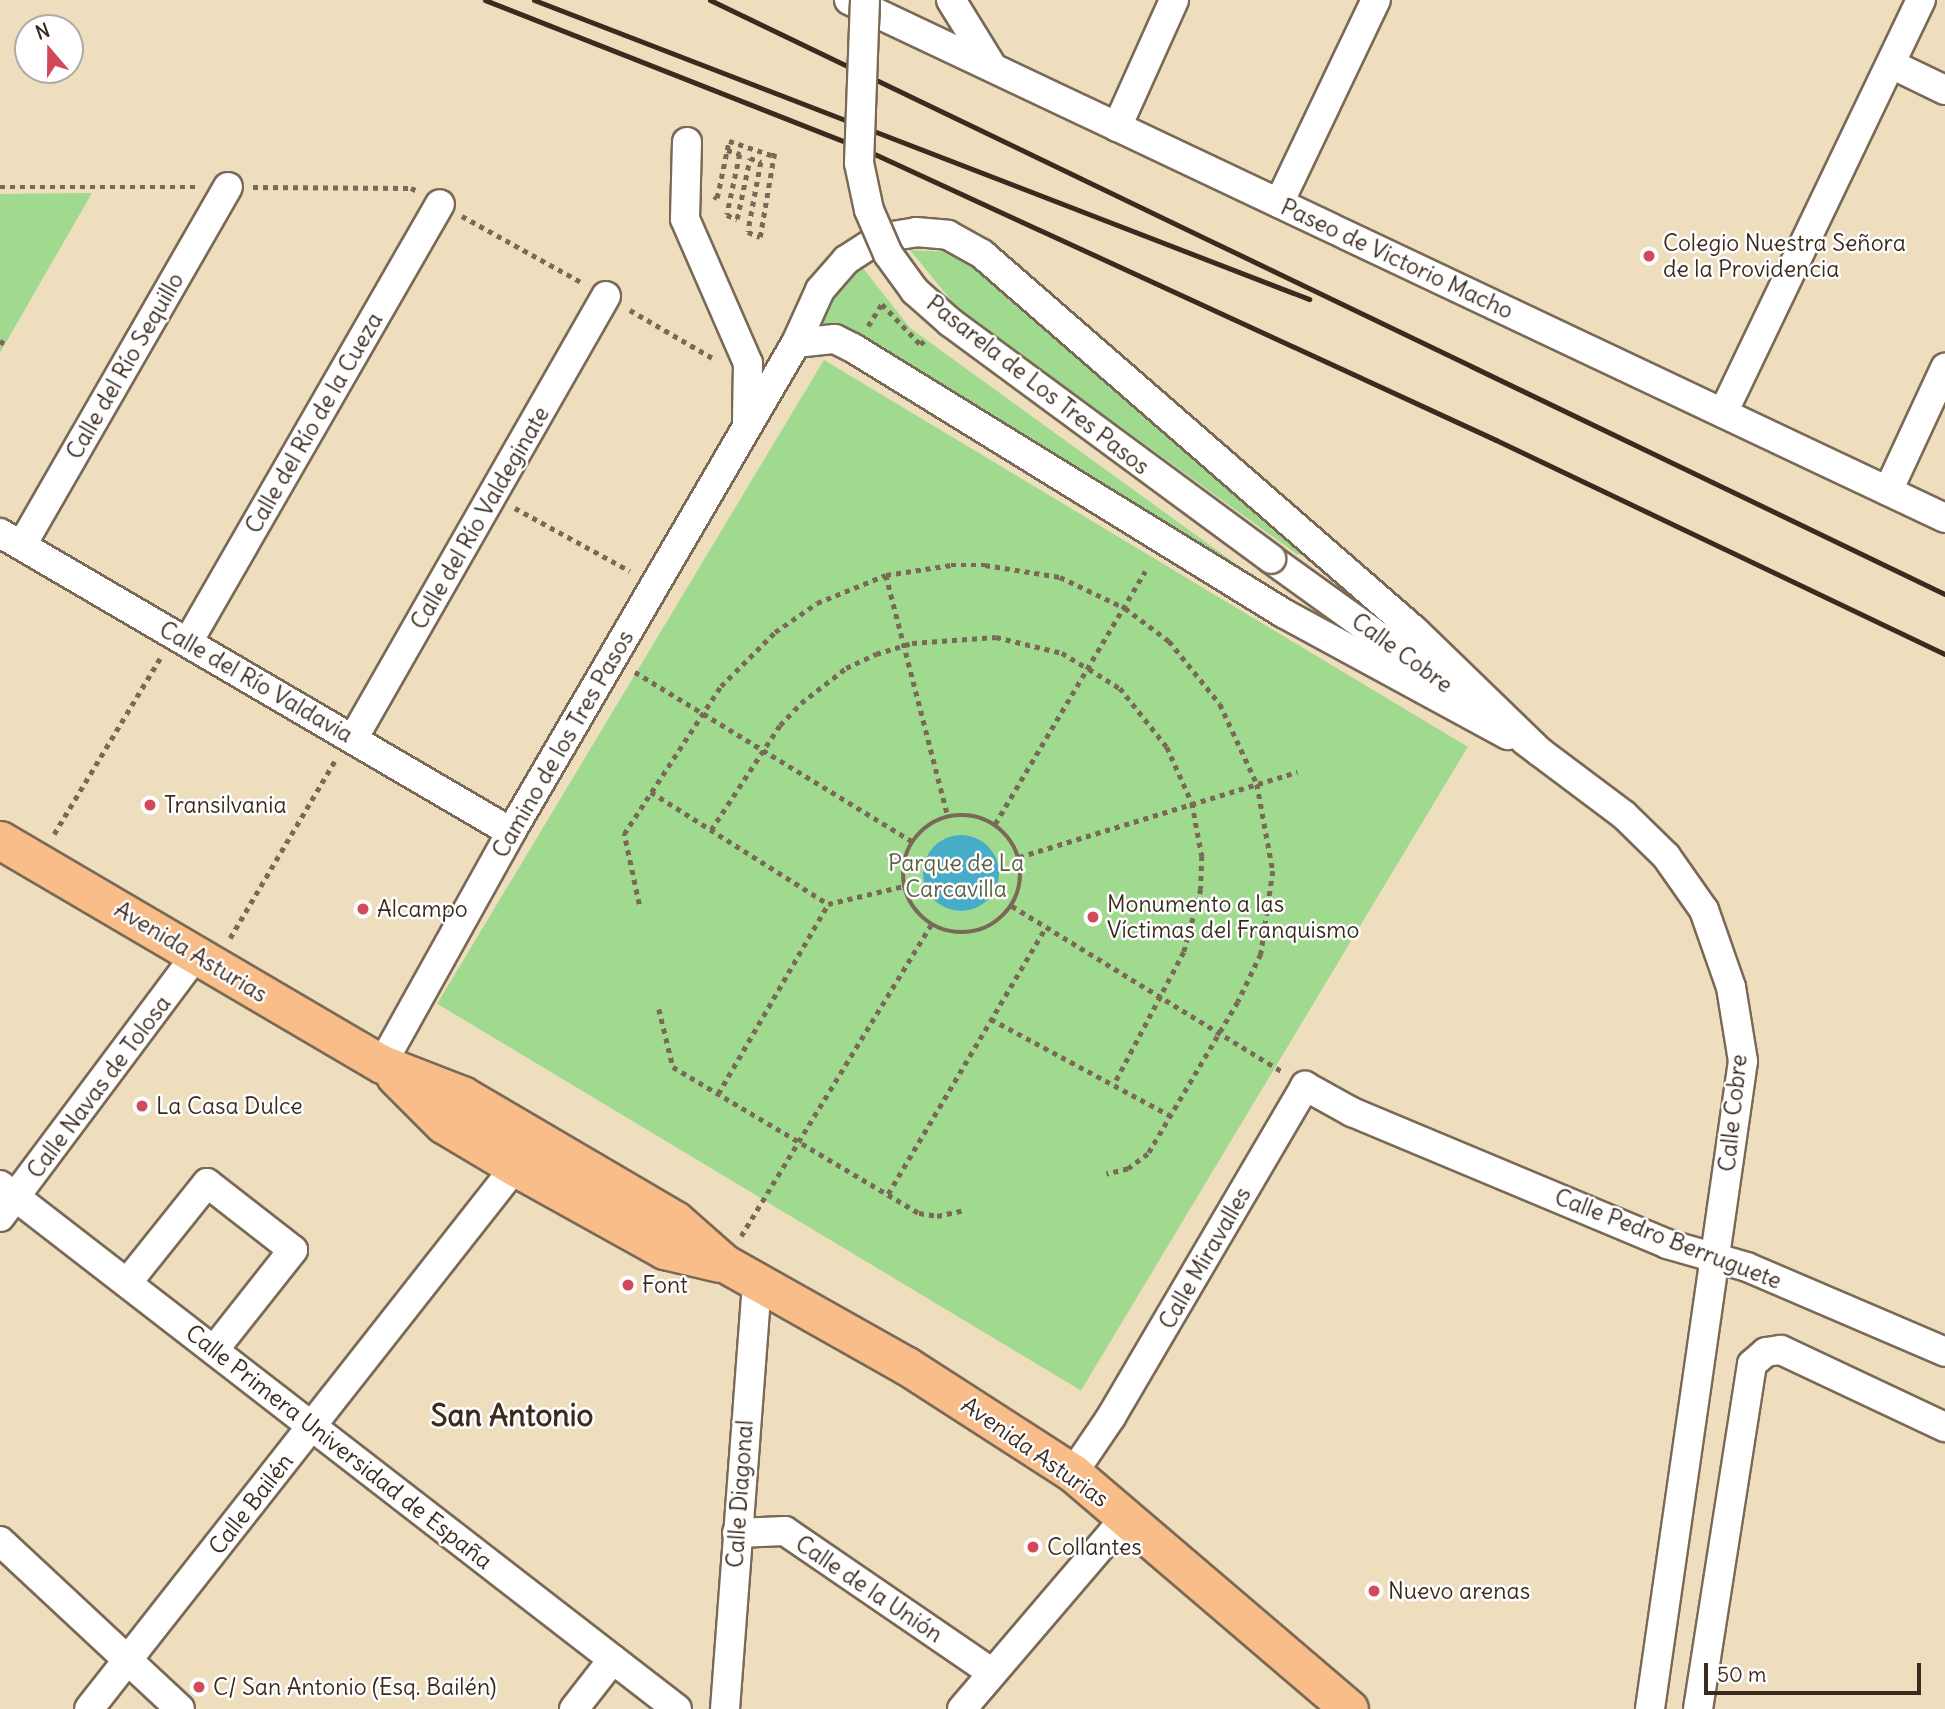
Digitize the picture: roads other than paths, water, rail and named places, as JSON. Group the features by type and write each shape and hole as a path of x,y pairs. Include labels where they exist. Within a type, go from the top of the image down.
{"main road":[{"name":"Avenida Asturias","path":"0,840 382,1064 480,1106 675,1220 724,1263 907,1366 1073,1473 1349,1709"},
{"name":"Avenida Asturias","path":"382,1064 443,1124 515,1167 664,1250 724,1263"}],"street":[{"name":"Paseo de Victorio Macho","path":"851,0 1945,518"},
{"name":"Pasarela de Los Tres Pasos","path":"865,0 859,163 869,210 888,254 915,291 950,322 1271,559"},
{"path":"1117,127 1174,0"},
{"path":"1279,203 1376,0"},
{"path":"1723,413 1920,0"},
{"path":"961,6 993,68"},
{"path":"1891,64 1945,90"},
{"path":"687,142 685,219 748,363 747,426"},
{"name":"Calle del Río Sequillo","path":"11,539 228,187"},
{"name":"Calle del Río de la Cueza","path":"181,638 440,204"},
{"name":"Camino de los Tres Pasos","path":"382,1064 511,832 796,343 820,290 846,260 880,238 916,232 948,235 982,254 1415,631 1539,751"},
{"name":"Calle del Río Valdeginate","path":"351,738 607,296"},
{"path":"796,343 835,339 853,348 1283,613 1539,751"},
{"path":"1888,491 1945,368"},
{"name":"Calle del Río Valdavia","path":"11,539 511,832"},
{"name":"Calle Cobre","path":"1271,559 1624,815 1666,856 1704,910 1731,987 1743,1061 1650,1709"},
{"name":"Calle Navas de Tolosa","path":"5,1199 204,960"},
{"name":"Calle Miravalles","path":"1073,1473 1111,1417 1305,1086 1352,1112"},
{"name":"Calle Pedro Berruguete","path":"1352,1112 1713,1260 1747,1267 1945,1352"},
{"name":"Calle Bailén","path":"89,1709 515,1167"},
{"path":"127,1283 207,1182 293,1250 214,1350"},
{"name":"Calle Primera Universidad de España","path":"5,1199 127,1283 677,1709"},
{"name":"Calle Diagonal","path":"724,1709 757,1280"},
{"path":"1698,1709 1752,1364 1766,1352 1781,1350 1945,1427"},
{"path":"962,1709 1126,1517"},
{"name":"Calle de la Unión","path":"737,1533 785,1531 992,1673"},
{"path":"0,1541 126,1662 180,1709"},
{"path":"574,1709 613,1659"}],"water":[{"path":"969,835 982,841 993,852 999,865 997,888 982,905 969,911 953,911 940,905 925,888 923,865 929,852 946,837"}],"railway":[{"path":"485,0 868,151 1496,440 1945,654"},
{"path":"534,0 1309,299"},
{"path":"710,0 1945,594"}],"place":[{"name":"Colegio Nuestra Señora de la Providencia","path":"1649,256"},
{"name":"Transilvania","path":"150,805"},
{"name":"Alcampo","path":"363,909"},
{"name":"Monumento a las Víctimas del Franquismo","path":"1093,917"},
{"name":"La Casa Dulce","path":"142,1106"},
{"name":"Font","path":"628,1285"},
{"name":"Collantes","path":"1033,1547"},
{"name":"Nuevo arenas","path":"1374,1591"},
{"name":"C/ San Antonio (Esq. Bailén)","path":"199,1687"}],"district":[{"name":"San Antonio","path":"512,1415"}],"park label":[{"name":"Parque de La Carcavilla","path":"956,876"}]}
